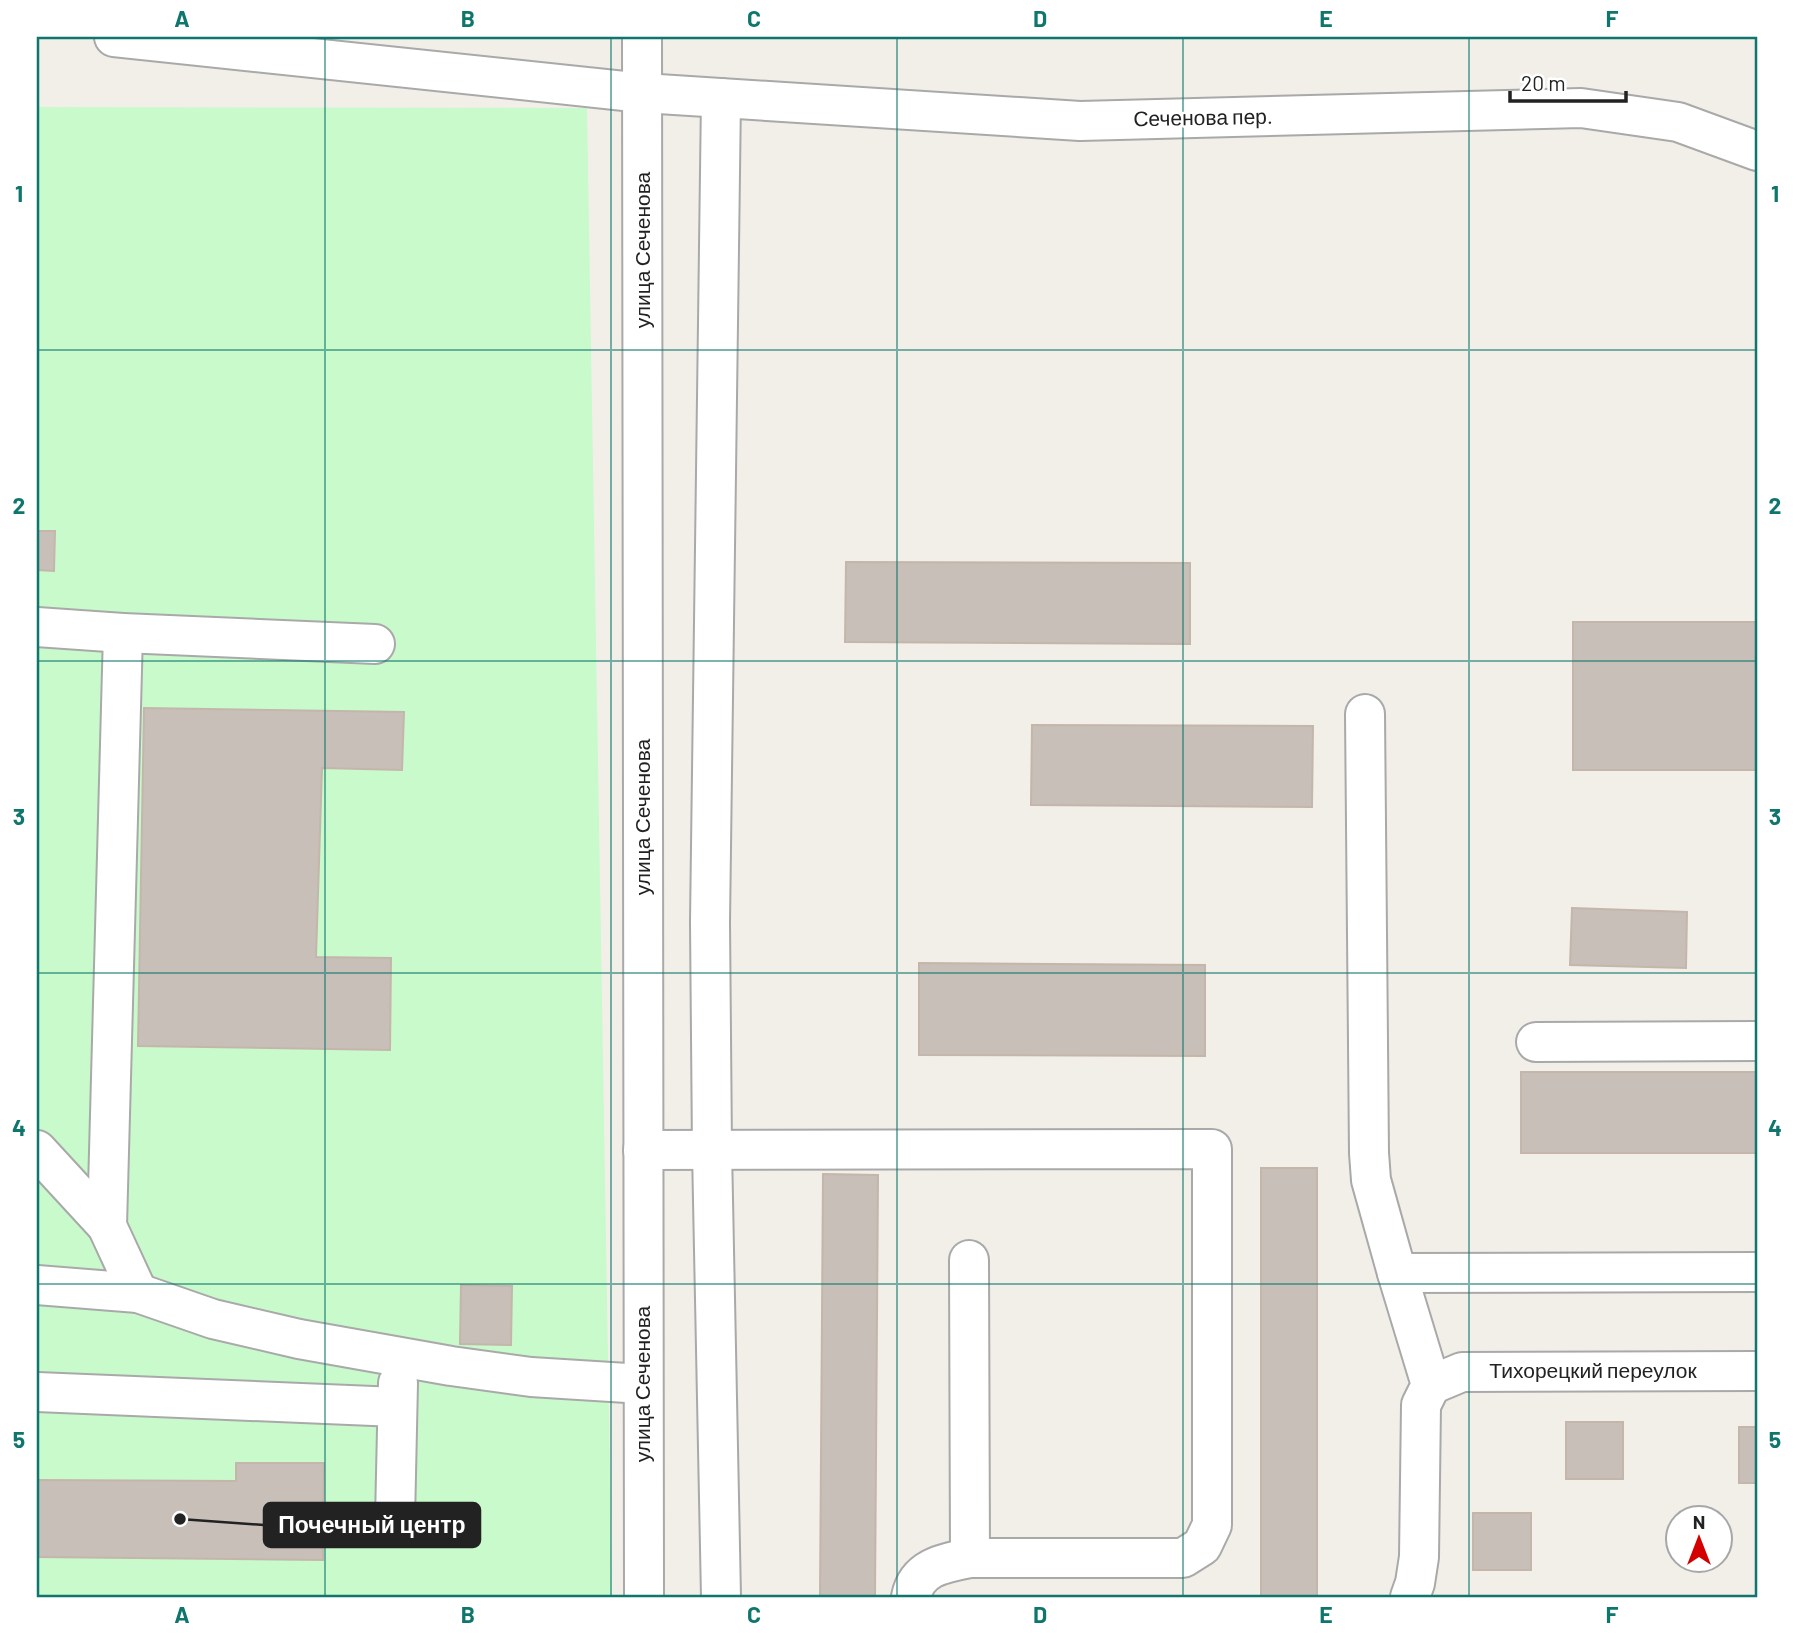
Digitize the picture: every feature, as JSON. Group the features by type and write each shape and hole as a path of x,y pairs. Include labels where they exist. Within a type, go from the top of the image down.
{"street":[{"name":"Сеченова пер.","path":"114,37 643,93 1080,121 1581,108 1678,122 1757,151"},
{"name":"улица Сеченова","path":"642,37 644,1597"},
{"path":"721,98 710,922 721,1597"},
{"path":"37,627 375,644"},
{"path":"107,1226 123,633"},
{"path":"1364,714 1371,1180 1431,1385 1421,1405 1419,1556 1410,1597"},
{"path":"1536,1042 1757,1041"},
{"path":"643,1150 1212,1149 1212,1525 1202,1546 1182,1558 970,1558 943,1563 922,1573 911,1597"},
{"path":"37,1150 107,1226 138,1293"},
{"path":"969,1260 970,1558"},
{"path":"1397,1273 1757,1272"},
{"path":"37,1285 138,1293 213,1319 299,1339 451,1367 531,1377 643,1384"},
{"path":"395,1520 398,1357"},
{"name":"Тихорецкий переулок","path":"1431,1385 1462,1372 1757,1371"},
{"path":"37,1392 397,1407"}],"green space":[{"path":"37,107 587,108 612,1597 37,1597"}],"building":[{"path":"37,531 55,531 54,571 37,570"},
{"path":"846,562 1190,563 1190,644 845,642"},
{"path":"1573,622 1757,622 1757,770 1573,770"},
{"path":"144,708 404,712 402,770 322,768 316,957 391,958 390,1050 138,1046"},
{"path":"1032,725 1313,726 1312,807 1031,805"},
{"path":"1572,908 1687,912 1686,968 1570,965"},
{"path":"919,963 1205,965 1205,1056 919,1055"},
{"path":"1521,1072 1757,1072 1757,1153 1521,1153"},
{"path":"1261,1168 1317,1168 1317,1597 1261,1597"},
{"path":"823,1174 878,1175 875,1597 820,1597"},
{"path":"461,1285 512,1286 511,1345 460,1344"},
{"path":"1566,1422 1623,1422 1623,1479 1566,1479"},
{"path":"1739,1427 1757,1427 1757,1483 1739,1483"},
{"path":"236,1463 324,1463 323,1560 37,1557 37,1480 236,1481"},
{"path":"1473,1513 1531,1513 1531,1570 1473,1570"}],"place":[{"name":"Почечный центр","path":"180,1519"}]}
